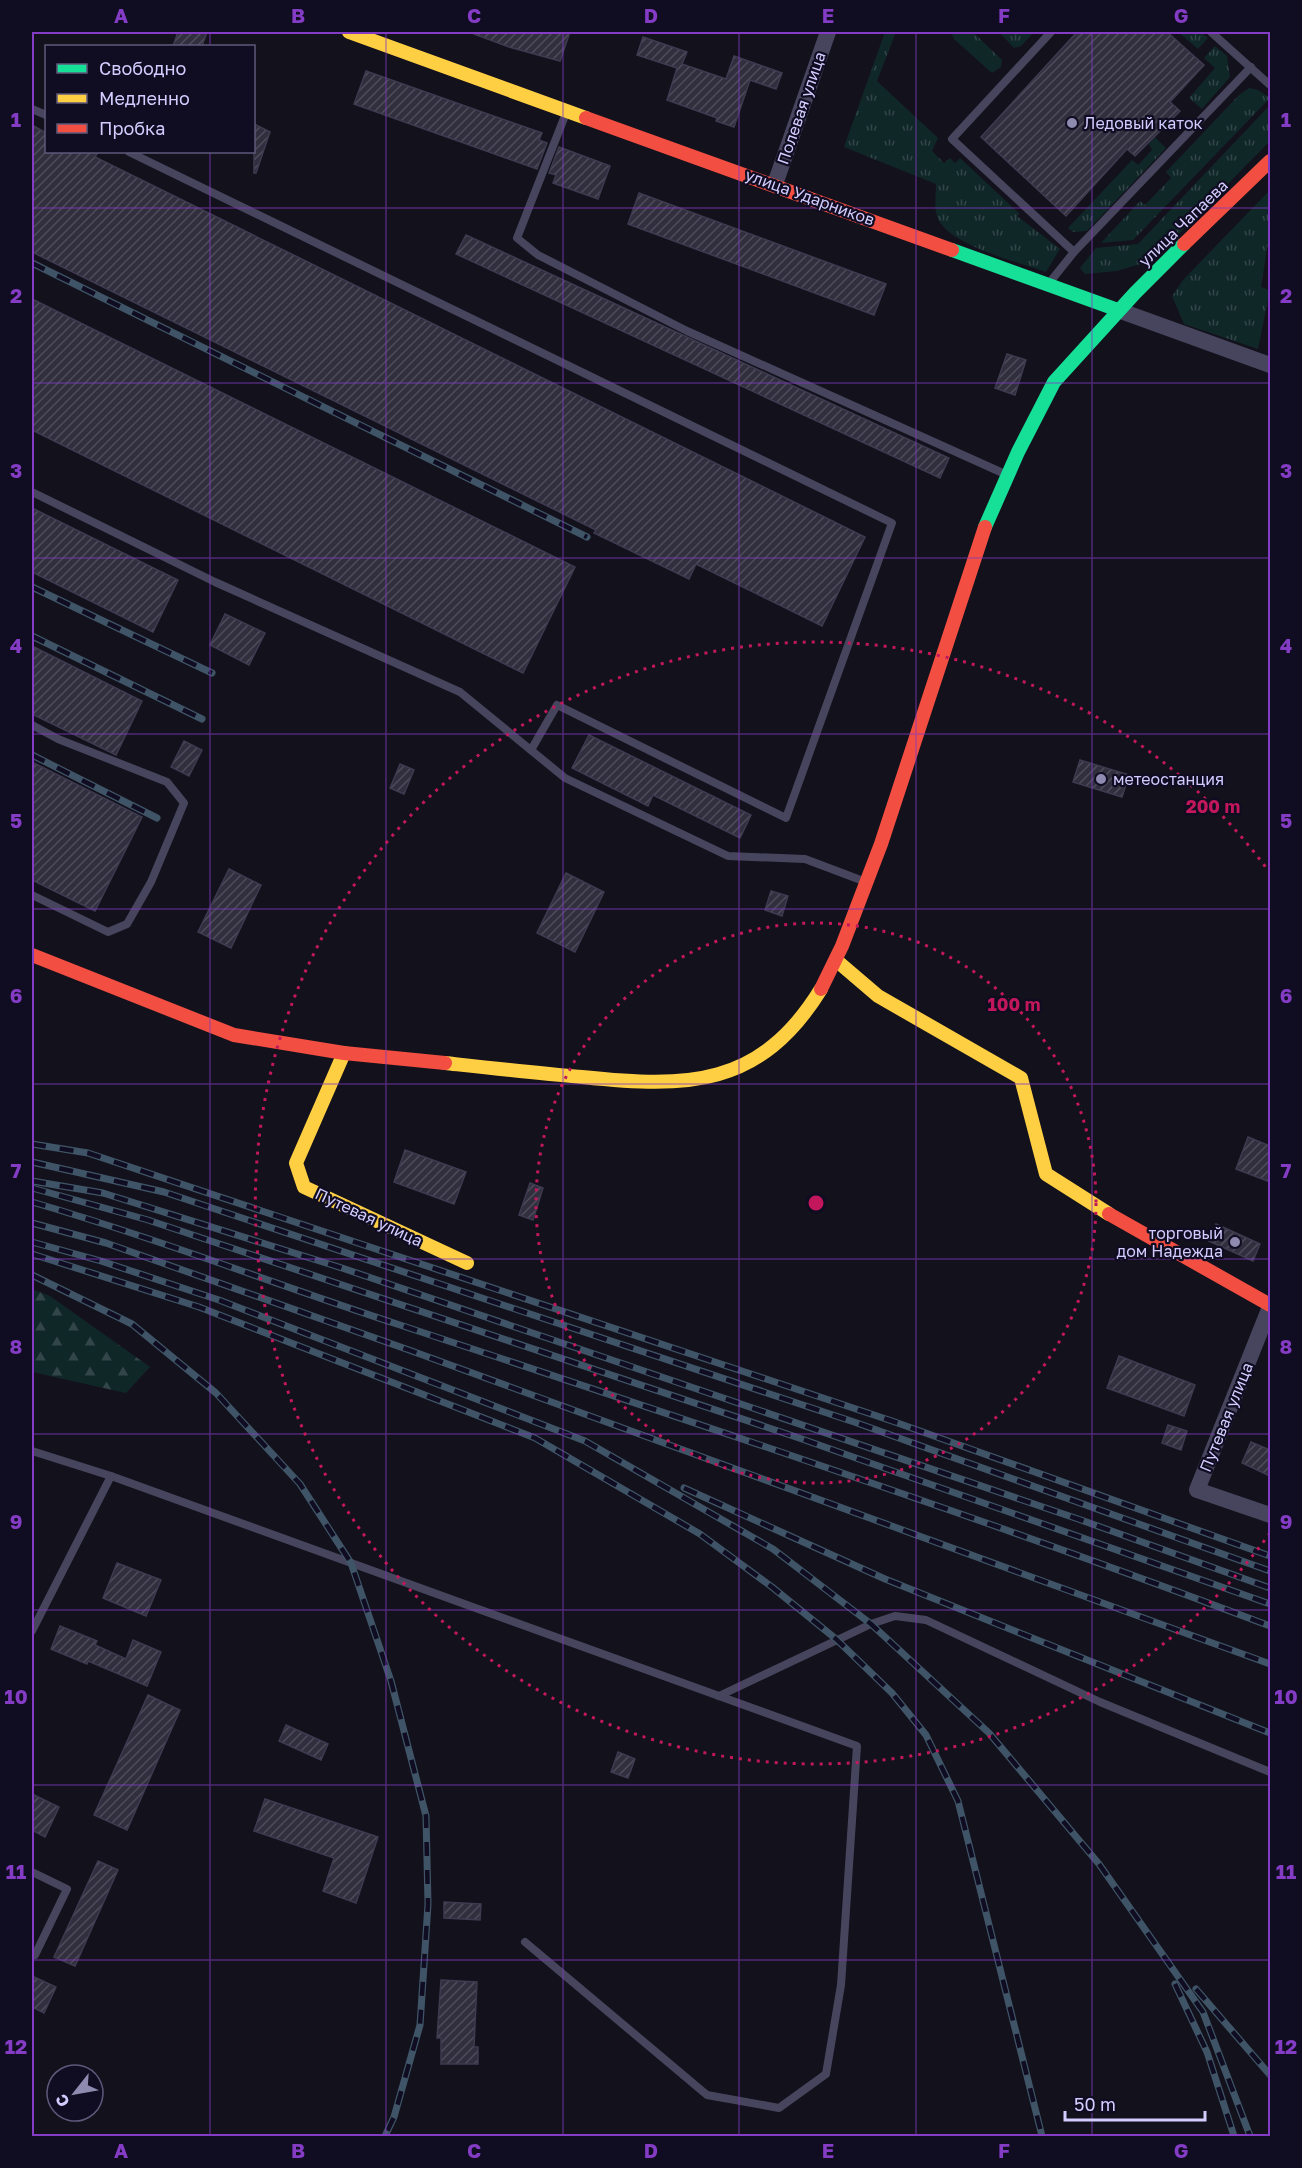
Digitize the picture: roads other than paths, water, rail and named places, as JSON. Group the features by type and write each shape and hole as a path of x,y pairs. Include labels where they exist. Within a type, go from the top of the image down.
{"main road":[{"name":"улица Ударников","path":"349,32 775,184 1118,310"},
{"name":"улица Чапаева","path":"32,955 234,1035 344,1053 647,1084 681,1083 732,1070 783,1039 813,1003 837,961 893,812 974,559 1008,476 1052,385 1118,310 1270,161"},
{"path":"837,961 878,996 1021,1078 1046,1174 1082,1199 1270,1306"},
{"name":"Путевая улица","path":"344,1053 296,1163 304,1187 467,1263"}],"street":[{"name":"Полевая улица","path":"775,184 828,32"},
{"name":"улица Ударников","path":"1118,310 1270,365"},
{"name":"Путевая улица","path":"1270,1306 1197,1490 1270,1515"}],"lane":[{"path":"1051,32 952,139 1074,252"},
{"path":"1211,32 1270,86"},
{"path":"1047,285 1074,252 1251,68"},
{"path":"567,111 517,238 538,255 687,331 1008,476"},
{"path":"131,153 892,523 786,818 557,705 531,750"},
{"path":"32,492 215,582 460,692 565,778 728,856 805,859 867,882"},
{"path":"32,726 58,740 167,782 184,803 151,882 127,924 108,932 32,895"},
{"path":"32,1451 111,1476 639,1670 857,1746 841,1985 826,2074 778,2108 707,2095 525,1942"},
{"path":"32,1631 111,1476"},
{"path":"719,1696 820,1647 894,1616 926,1620 1101,1702 1270,1772"},
{"path":"32,1872 67,1889 35,1955 32,1953"}],"railway":[{"path":"32,263 587,537"},
{"path":"32,587 212,673"},
{"path":"32,636 202,719"},
{"path":"32,755 157,818"},
{"path":"32,1144 88,1153 892,1421 1270,1556"},
{"path":"32,1162 164,1192 857,1423 1270,1571"},
{"path":"32,1181 103,1193 342,1268 1081,1520 1270,1588"},
{"path":"32,1188 148,1220 802,1439 1270,1604"},
{"path":"32,1202 125,1231 837,1471 1270,1626"},
{"path":"32,1223 106,1243 409,1350 1270,1664"},
{"path":"32,1242 101,1261 219,1300 585,1441 773,1549 871,1624 989,1733 1099,1864 1203,2012 1250,2136"},
{"path":"32,1254 199,1307 535,1438 700,1534 772,1587 836,1639 892,1693 926,1735 958,1801 1042,2136"},
{"path":"32,1275 132,1324 216,1393 300,1484 351,1563 391,1681 426,1816 428,1904 420,2025 394,2117 385,2136"},
{"path":"684,1488 885,1579 1270,1733"},
{"path":"1175,1984 1207,2052 1234,2136"},
{"path":"1196,1989 1270,2075"}],"place":[{"name":"Ледовый каток","path":"1072,123"},
{"name":"метеостанция","path":"1101,779"},
{"name":"торговый дом Надежда","path":"1235,1242"}]}
